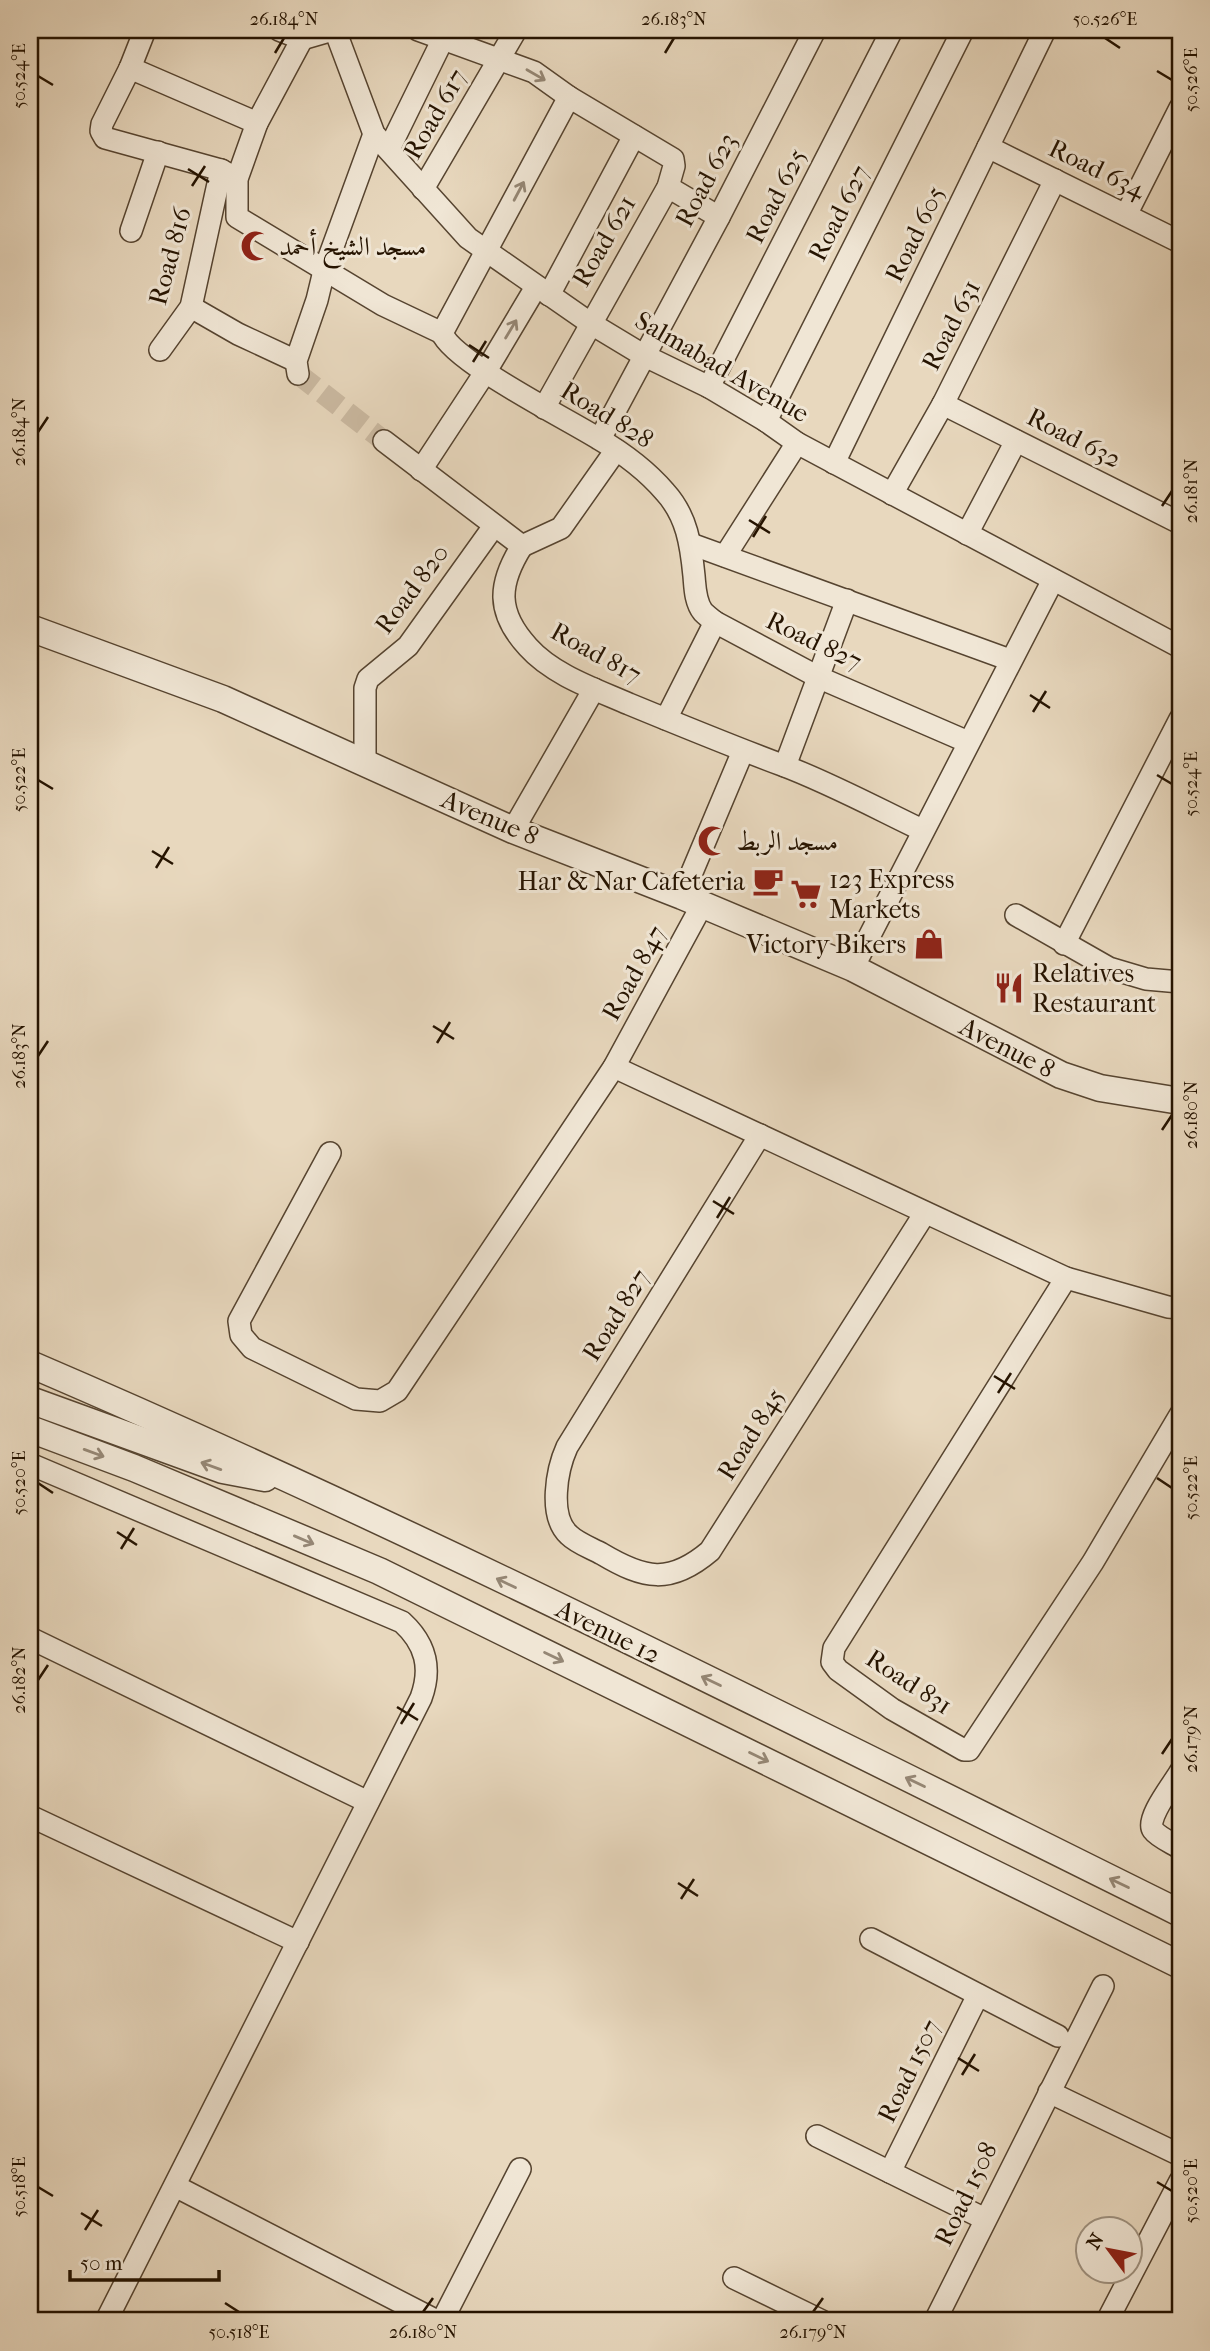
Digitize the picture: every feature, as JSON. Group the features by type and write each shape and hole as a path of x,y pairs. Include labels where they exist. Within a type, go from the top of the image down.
{"street":[{"path":"145,30 130,68 102,124 101,131 105,138 229,175 302,39"},
{"path":"279,30 302,39 334,30"},
{"name":"Salmabad Avenue","path":"334,30 382,141 468,238 590,323 643,355 709,387 797,443 1180,647"},
{"path":"418,30 534,72 569,97 634,136 543,291 421,470"},
{"name":"Road 617","path":"423,189 516,30"},
{"name":"Road 623","path":"522,547 561,528 608,444 643,355 719,217 815,30"},
{"name":"Road 625","path":"709,387 892,30"},
{"name":"Road 627","path":"765,421 963,30"},
{"name":"Road 605","path":"834,463 1044,30"},
{"path":"191,307 297,367 324,271 382,141 443,39"},
{"path":"130,68 257,123"},
{"path":"442,333 569,97"},
{"path":"1126,215 1180,108"},
{"name":"Road 621","path":"544,408 668,187 674,166 673,159 634,136"},
{"name":"Road 634","path":"988,147 1180,242"},
{"path":"131,231 158,152"},
{"name":"Road 828","path":"229,175 239,220 383,305 442,333 445,342 486,371 608,444 644,471 667,494 682,516 691,544"},
{"name":"Road 816","path":"160,350 191,307 229,175"},
{"name":"Road 631","path":"892,494 943,404 1055,180"},
{"name":"Road 621","path":"668,187 719,217"},
{"name":"Road 632","path":"943,404 1180,523"},
{"path":"384,441 522,547"},
{"path":"967,534 1016,441"},
{"path":"724,556 797,443"},
{"name":"Road 820","path":"365,763 365,688 368,679 408,646 494,526"},
{"path":"691,544 1010,660"},
{"name":"Road 827","path":"691,544 698,601 702,611 715,622 820,678 968,742"},
{"name":"Road 817","path":"522,547 510,566 503,586 505,608 514,628 528,648 547,663 594,689 785,766 922,830"},
{"path":"853,968 1053,580"},
{"path":"785,766 847,600"},
{"path":"666,719 715,622"},
{"name":"Avenue 8","path":"30,628 223,699 513,830 692,900 853,968 1061,1075 1100,1088 1180,1101"},
{"path":"513,830 594,689"},
{"path":"1064,944 1180,719"},
{"name":"Road 847","path":"330,1153 239,1321 241,1335 252,1348 356,1399 380,1401 397,1391 614,1067 692,900 743,751"},
{"path":"1016,915 1109,968 1146,978 1180,982"},
{"path":"614,1067 1066,1278 1180,1308"},
{"name":"Road 827","path":"567,1534 561,1521 556,1492 560,1462 567,1447 760,1135"},
{"name":"Road 845","path":"567,1534 629,1570 643,1574 659,1575 687,1568 710,1551 925,1213"},
{"name":"Road 831","path":"1066,1278 834,1648 832,1662 838,1670 892,1709 964,1750 969,1750 1093,1562 1180,1415"},
{"name":"Avenue 12","path":"30,1364 302,1484 780,1715 1180,1913"},
{"path":"30,1400 223,1470 302,1484"},
{"name":"Avenue 12","path":"30,1429 134,1468 379,1571 1180,1965"},
{"path":"30,1464 402,1622 415,1633 425,1651 427,1682 106,2321"},
{"path":"30,1638 368,1802"},
{"path":"1180,1772 1152,1816 1151,1825 1153,1832 1180,1848"},
{"path":"30,1816 298,1942"},
{"path":"871,1940 1058,2036"},
{"name":"Road 1508","path":"935,2321 1103,1986"},
{"name":"Road 1507","path":"890,2172 978,1995"},
{"path":"1049,2092 1180,2155"},
{"path":"817,2136 985,2219"},
{"path":"175,2186 440,2321 520,2169"},
{"path":"1107,2321 1180,2181"},
{"path":"734,2278 778,2312 822,2321"}],"tunnel":[{"path":"298,374 384,441"}],"place":[{"name":"مسجد الشيخ أحمد","path":"256,246"},
{"name":"مسجد الربط","path":"713,841"},
{"name":"Har & Nar Cafeteria","path":"768,881"},
{"name":"123 Express Markets","path":"806,894"},
{"name":"Victory Bikers","path":"929,944"},
{"name":"Relatives Restaurant","path":"1009,988"}]}
